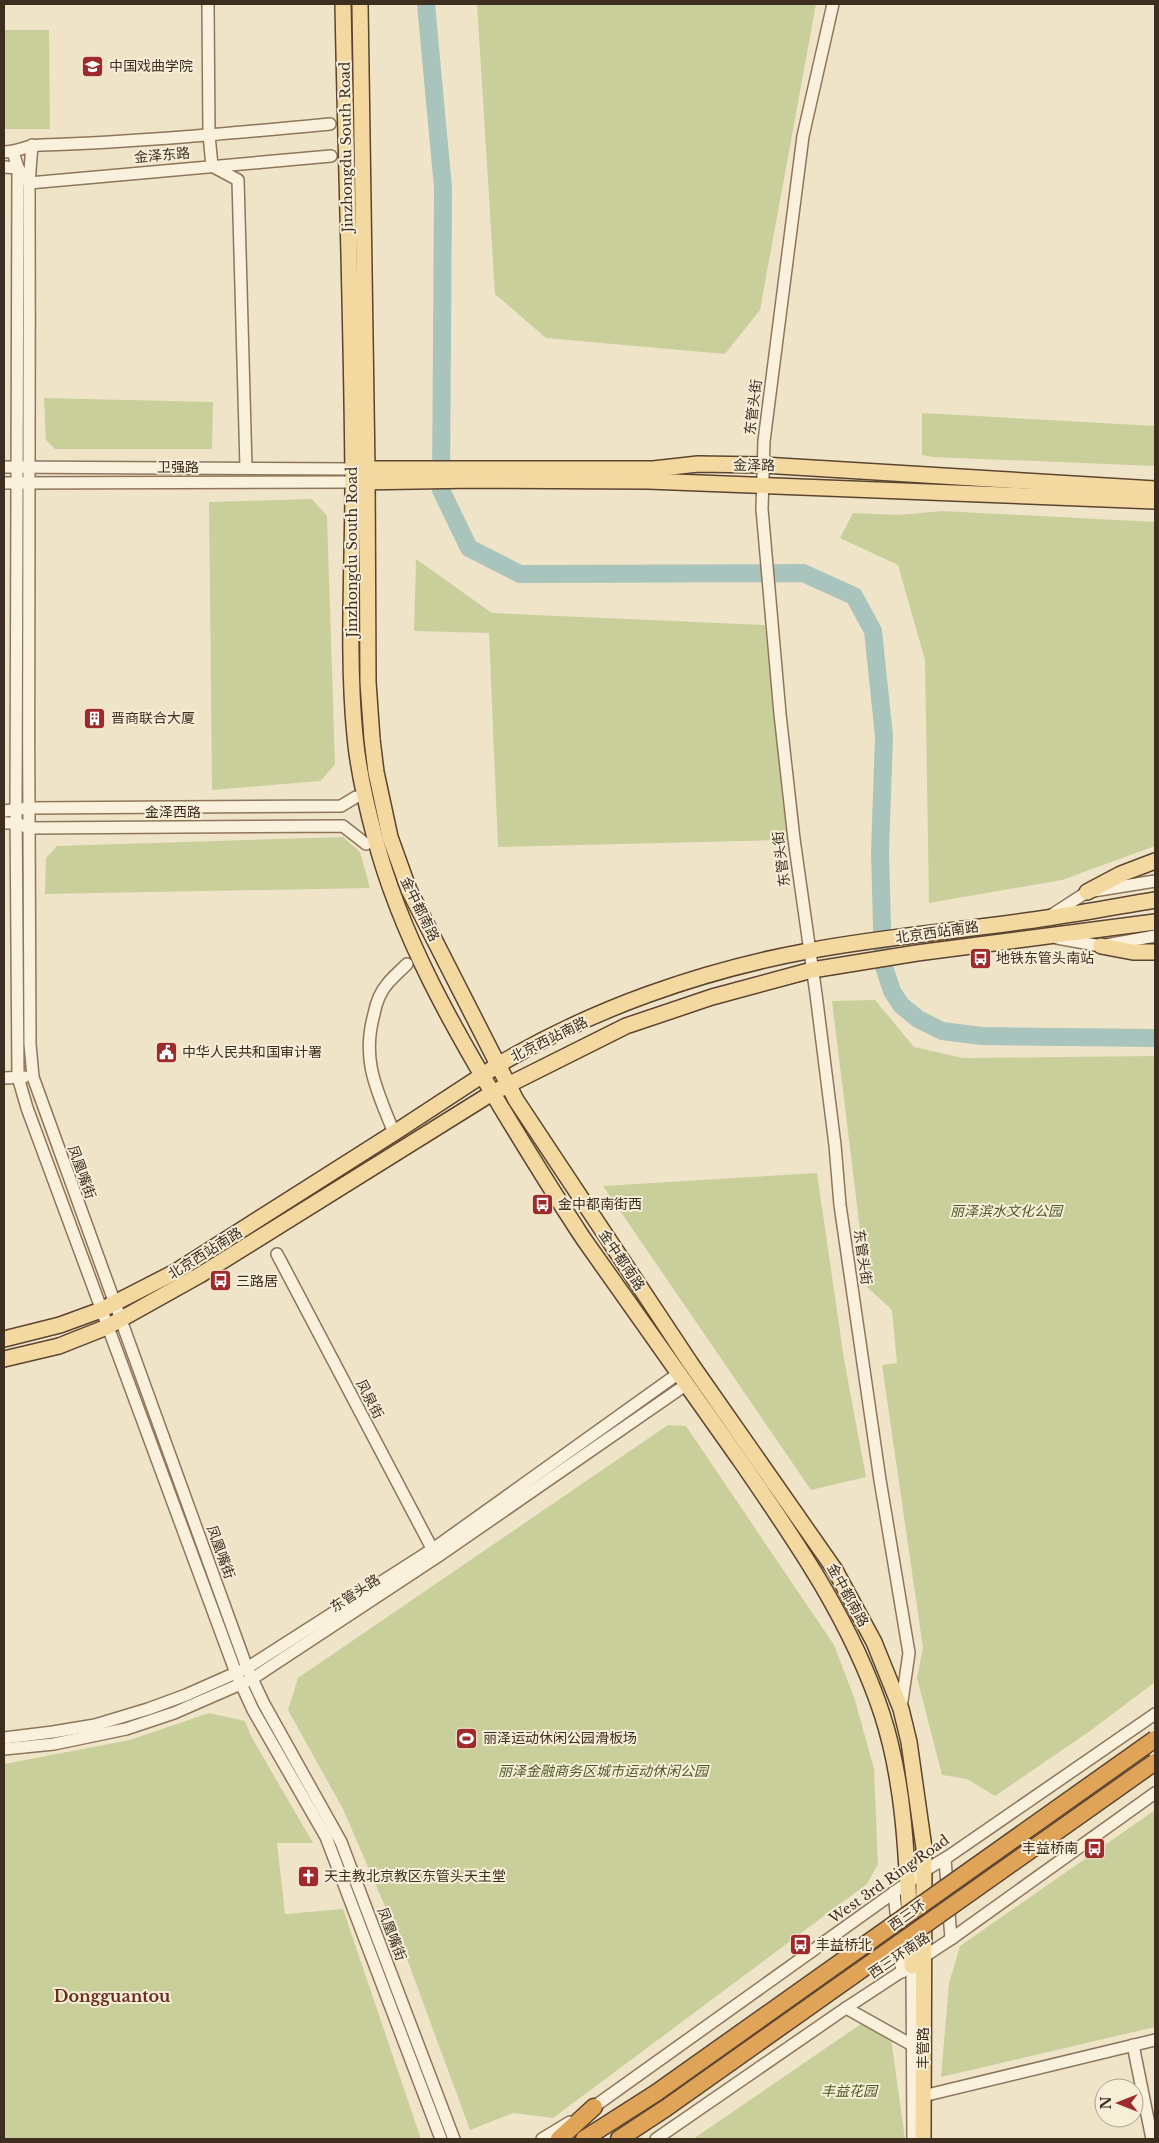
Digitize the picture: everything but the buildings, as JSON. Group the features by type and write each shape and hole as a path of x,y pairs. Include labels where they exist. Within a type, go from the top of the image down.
{"highway":[{"name":"西三环","path":"584,2139 656,2093 1155,1739"},
{"name":"西三环","path":"619,2139 666,2108 1155,1762"},
{"path":"559,2139 594,2107"}],"main road":[{"name":"Jinzhongdu South Road","path":"343,4 360,475"},
{"name":"Jinzhongdu South Road","path":"360,4 360,475 352,684 355,737 364,796 384,869 399,912 434,989 482,1075"},
{"name":"金泽路","path":"360,475 653,470 698,464 763,465 1155,489"},
{"name":"金泽路","path":"476,474 1155,501"},
{"name":"金中都南路","path":"360,475 372,739 382,802 390,837 409,890 524,1113 686,1356 835,1570 874,1642 901,1709 916,1782 924,1848 924,1957"},
{"path":"1087,892 1121,874 1155,861"},
{"name":"北京西站南路","path":"4,1359 59,1346 107,1327 112,1311 394,1133 498,1064 523,1050 614,1007 706,976 808,951 914,934 1046,918 1155,900"},
{"name":"北京西站南路","path":"4,1339 112,1311 200,1276 492,1093 626,1026 712,997 812,970 917,953 1155,922"},
{"path":"1101,946 1133,952 1155,952"},
{"name":"金中都南路","path":"482,1075 569,1217 791,1534 826,1589 856,1649 882,1713 891,1746 899,1792 908,1883 907,1969"},
{"name":"丰管路","path":"923,2139 924,1957"}],"street":[{"path":"208,4 209,135 212,166 238,180 246,467"},
{"name":"东管头街","path":"833,4 803,136 764,441 762,485 766,557 781,723 808,951 834,1135 840,1205 880,1480 909,1653 901,1709"},
{"name":"金泽东路","path":"8,152 32,145 108,143 330,124"},
{"name":"凤凰嘴街","path":"32,145 28,183 22,810 28,828 32,1073 112,1311"},
{"name":"凤凰嘴街","path":"8,152 18,168 24,467"},
{"name":"金泽东路","path":"28,183 331,156"},
{"path":"4,168 18,168 28,183"},
{"name":"卫强路","path":"4,467 246,467 360,475"},
{"name":"卫强路","path":"4,482 360,475"},
{"name":"金泽西路","path":"4,811 341,806 356,797"},
{"name":"凤凰嘴街","path":"22,810 17,823 17,1074 27,1108 112,1311 247,1668 341,1842 454,2139"},
{"name":"金泽西路","path":"4,823 17,823 28,828 343,826 366,844"},
{"path":"1046,918 1087,892 1155,881"},
{"path":"1048,936 1101,946 1155,936"},
{"path":"394,1133 376,1087 368,1054 369,1031 376,1004 388,983 407,964"},
{"path":"4,1070 17,1074"},
{"path":"4,1078 17,1074 32,1073"},
{"name":"凤泉街","path":"277,1254 435,1553"},
{"name":"凤凰嘴街","path":"107,1327 236,1673 326,1837 441,2139"},
{"name":"东管头路","path":"4,1749 54,1744 126,1729 174,1713 252,1679 683,1378"},
{"name":"东管头路","path":"4,1738 53,1732 95,1724 148,1709 236,1673 435,1553"},
{"name":"West 3rd Ring Road","path":"542,2139 594,2107 894,1892 1155,1714"},
{"name":"西三环南路","path":"656,2139 846,2008 951,1939 1155,1793"},
{"path":"945,1859 951,1939"},
{"name":"丰管路","path":"894,1892 907,1969 912,2045 913,2139"},
{"path":"846,2008 912,2045"},
{"path":"923,2096 1155,2040"},
{"path":"1133,2045 1152,2139"}],"green space":[{"path":"477,4 816,4 760,310 725,354 546,338 495,294"},
{"path":"4,30 49,30 50,129 4,129"},
{"path":"44,398 213,402 212,449 55,449 46,440"},
{"path":"922,413 1155,426 1155,466 922,455"},
{"path":"312,499 327,516 335,764 321,781 212,790 209,502"},
{"path":"942,511 1155,522 1155,846 1062,880 929,903 925,660 898,565 840,538 853,513 898,515"},
{"path":"416,559 492,613 765,625 787,840 498,847 489,633 414,631"},
{"path":"343,837 360,852 370,888 45,894 46,858 57,846"},
{"name":"丽泽滨水文化公园","path":"875,1000 914,1047 963,1058 1155,1056 1155,1682 1090,1731 995,1796 967,1779 942,1775 917,1678 923,1648 882,1365 897,1363 892,1310 867,1287 832,1001"},
{"path":"817,1173 844,1359 866,1477 811,1490 603,1186"},
{"name":"丽泽金融商务区城市运动休闲公园","path":"668,1425 686,1426 834,1645 855,1700 874,1769 878,1864 867,1884 553,2118 513,2113 470,2130 403,1948 343,1809 288,1710 298,1678"},
{"path":"209,1713 245,1721 251,1736 313,1843 277,1843 285,1914 343,1909 421,2139 4,2139 4,1764 130,1740"},
{"path":"1155,1810 1155,2027 941,2077 949,1983 960,1946"},
{"name":"丰益花园","path":"861,2024 891,2038 905,2139 693,2139"}],"waterway":[{"path":"426,4 443,188 441,490 469,548 520,574 803,573 854,596 873,631 884,736 880,852 883,964 892,991 901,1005 918,1019 942,1031 982,1036 1155,1038"}],"place":[{"name":"中国戏曲学院","path":"93,66"},
{"name":"晋商联合大厦","path":"95,718"},
{"name":"地铁东管头南站","path":"980,958"},
{"name":"中华人民共和国审计署","path":"166,1052"},
{"name":"金中都南街西","path":"542,1204"},
{"name":"三路居","path":"220,1281"},
{"name":"丽泽运动休闲公园滑板场","path":"467,1738"},
{"name":"丰益桥南","path":"1094,1848"},
{"name":"天主教北京教区东管头天主堂","path":"308,1876"},
{"name":"丰益桥北","path":"800,1945"}],"district":[{"name":"Dongguantou","path":"112,1996"}]}
